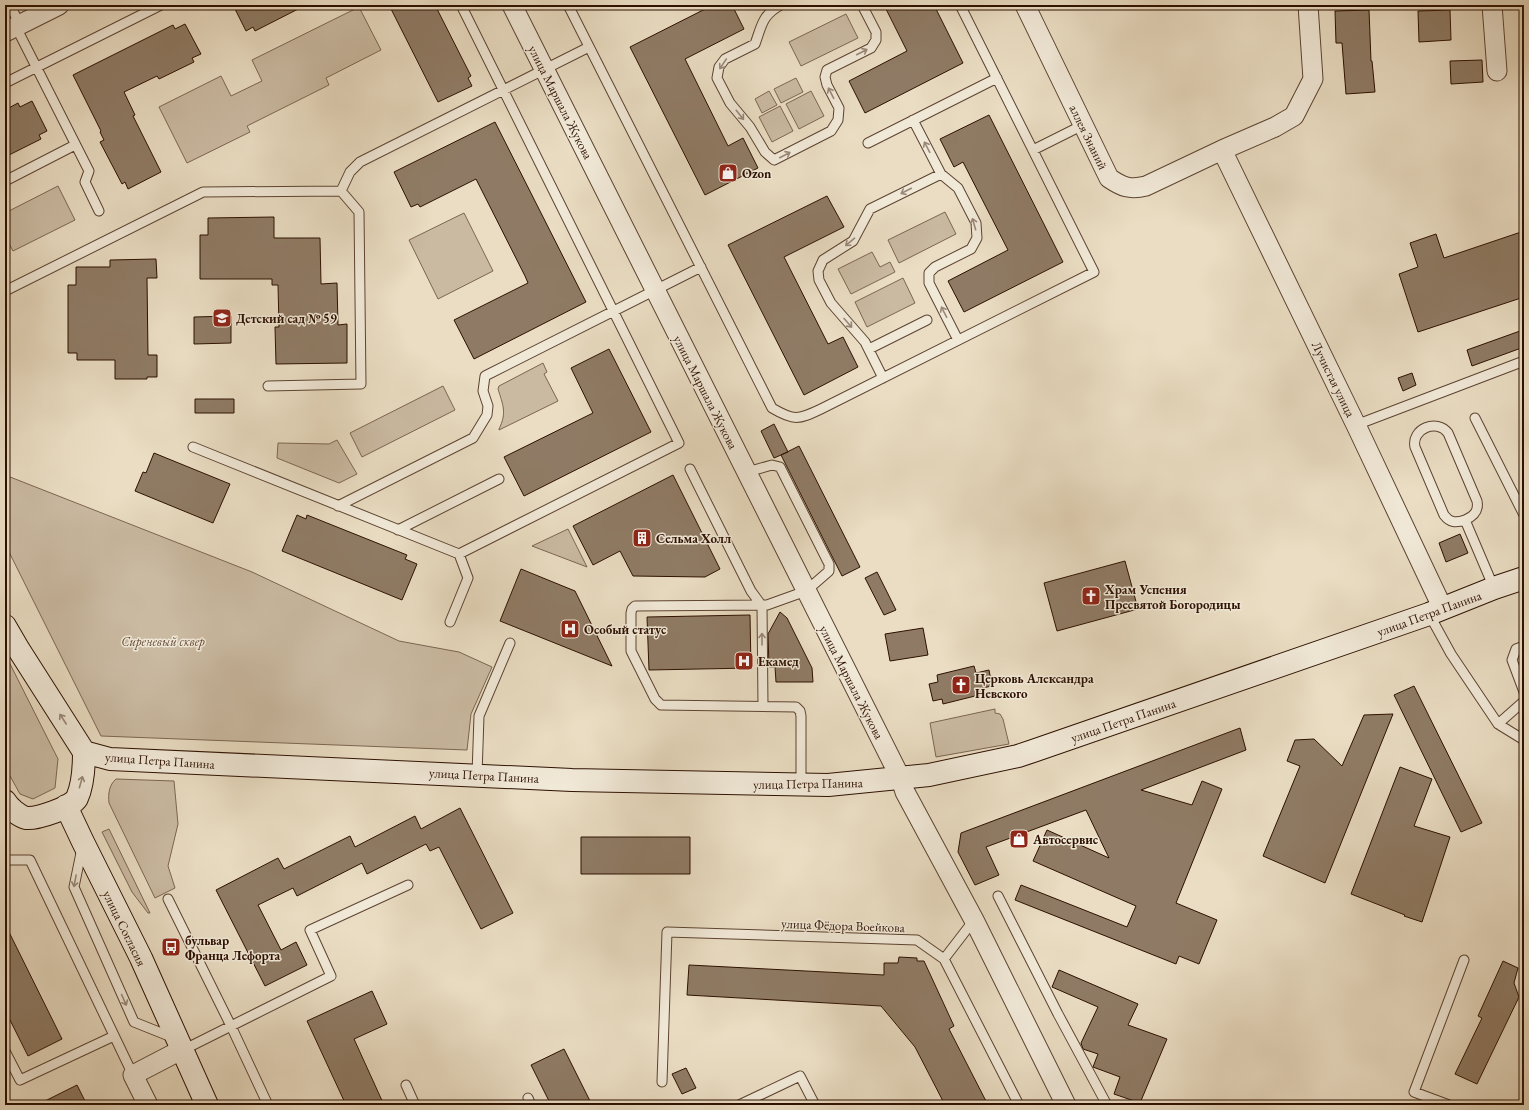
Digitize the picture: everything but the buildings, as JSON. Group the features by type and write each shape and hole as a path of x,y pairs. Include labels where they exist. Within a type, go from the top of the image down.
{"main road":[{"name":"улица Петра Панина","path":"84,752 110,759 572,780 828,785 901,779 929,775 1018,756 1436,612 1494,588 1524,578"},
{"path":"5,626 18,650 84,752 84,771 76,798 66,806 35,818 24,818 8,807 5,801"},
{"name":"улица Согласия","path":"66,806 141,958 207,1105"}],"street":[{"path":"13,28 59,5"},
{"name":"улица Маршала Жукова","path":"512,5 901,779 905,792 974,920 1066,1105"},
{"name":"аллея Знаний","path":"1025,5 1109,178 1122,187 1137,188 1146,186 1222,150 1275,128 1294,116 1313,79 1308,5"},
{"path":"1492,5 1497,71"},
{"name":"Лучистая улица","path":"1222,150 1356,425 1436,612"},
{"path":"148,1105 133,1075 179,1044"}],"lane":[{"path":"10,5 13,28 36,68 89,171 85,182 99,211"},
{"path":"5,84 161,5"},
{"path":"458,554 679,443 461,5"},
{"path":"568,5 772,408 788,418 806,416 1094,272 960,5"},
{"path":"781,5 770,10 764,18 755,44 726,59 719,67 717,78 730,103 750,127 766,152 774,160 830,132 838,120 839,108 827,85 825,77 827,70 871,48 876,40 876,32 862,5"},
{"path":"342,191 350,172 360,162 589,47"},
{"path":"868,143 997,78"},
{"path":"913,120 941,174 958,188 976,223 977,238 971,249 935,267 929,273 929,283 958,340"},
{"path":"1033,150 1083,125"},
{"path":"5,181 76,145"},
{"path":"883,378 865,342 831,303 819,280 818,271 823,260 853,241 870,209 941,174"},
{"path":"5,291 202,192 342,191"},
{"path":"268,386 361,384 359,212 342,191"},
{"path":"338,506 473,438 488,415 488,406 483,391 485,376 701,267"},
{"path":"868,349 927,320"},
{"path":"1356,425 1524,361"},
{"path":"1475,418 1524,514"},
{"path":"1436,425 1441,426 1448,433 1478,506 1474,515 1465,520 1456,523 1451,522 1444,515 1415,447 1415,437 1422,430 1436,425"},
{"path":"193,447 458,554 468,578 450,622"},
{"path":"747,472 772,465 780,467 830,568 827,574 806,591 762,606 635,606 632,609 631,614 631,651 658,703 662,705 796,706 800,711 801,784"},
{"path":"690,469 751,591 762,606 762,706"},
{"path":"398,530 499,479"},
{"path":"1465,520 1494,588"},
{"path":"1436,612 1451,654 1498,724 1524,740"},
{"path":"477,775 479,716 510,643"},
{"path":"1524,646 1516,649 1512,660 1524,692"},
{"path":"1498,724 1524,701"},
{"path":"83,842 74,887 134,1022 179,1044 231,1026 331,976 310,930 408,885"},
{"path":"5,860 30,860 133,1075"},
{"path":"998,896 1058,1014 1107,1105"},
{"path":"168,899 231,1026 268,1105"},
{"path":"944,959 974,920"},
{"name":"улица Фёдора Воейкова","path":"662,1082 667,932 917,940 944,959 1019,1105"},
{"path":"1449,1105 1414,1092 1464,960"},
{"path":"5,1051 20,1080 114,1036"},
{"path":"739,1105 800,1076 815,1105"},
{"path":"406,1085 415,1105"}],"green space":[{"path":"359,7 381,50 326,78 329,85 247,126 250,132 187,163 159,107 221,76 231,96 262,81 252,60"},
{"path":"846,14 858,38 801,66 789,42"},
{"path":"796,78 803,92 781,103 774,89"},
{"path":"769,91 777,105 762,113 755,99"},
{"path":"811,91 824,116 799,129 786,104"},
{"path":"780,106 793,131 772,142 759,117"},
{"path":"58,186 75,220 13,251 5,236 5,213"},
{"path":"945,212 956,234 899,263 888,240"},
{"path":"464,213 493,271 438,299 409,240"},
{"path":"872,252 880,267 890,262 895,272 851,294 838,269"},
{"path":"903,278 915,303 867,327 855,302"},
{"path":"543,363 547,372 544,374 558,401 499,430 504,414 503,404 498,389 499,386"},
{"path":"443,386 455,410 362,457 350,433"},
{"path":"337,440 357,474 339,483 277,458 278,443 329,444"},
{"name":"Сиреневый сквер","path":"5,475 252,572 399,641 459,652 492,667 471,714 467,750 101,736 5,544"},
{"path":"568,529 587,567 532,546"},
{"path":"5,654 58,759 55,788 33,799 20,794 5,767"},
{"path":"995,709 995,713 1000,714 1003,719 1009,744 936,757 930,723"},
{"path":"116,779 174,781 178,824 168,866 175,888 155,898 109,803 110,790"},
{"path":"109,829 150,913 148,913 132,892 102,832"}],"place":[{"name":"Ozon","path":"728,173"},
{"name":"Детский сад № 59","path":"222,318"},
{"name":"Сельма Холл","path":"642,538"},
{"name":"Храм Успения Пресвятой Богородицы","path":"1091,596"},
{"name":"Особый статус","path":"570,629"},
{"name":"Екамед","path":"744,661"},
{"name":"Церковь Александра Невского","path":"961,685"},
{"name":"Автосервис","path":"1019,839"},
{"name":"бульвар Франца Лефорта","path":"171,947"}]}
